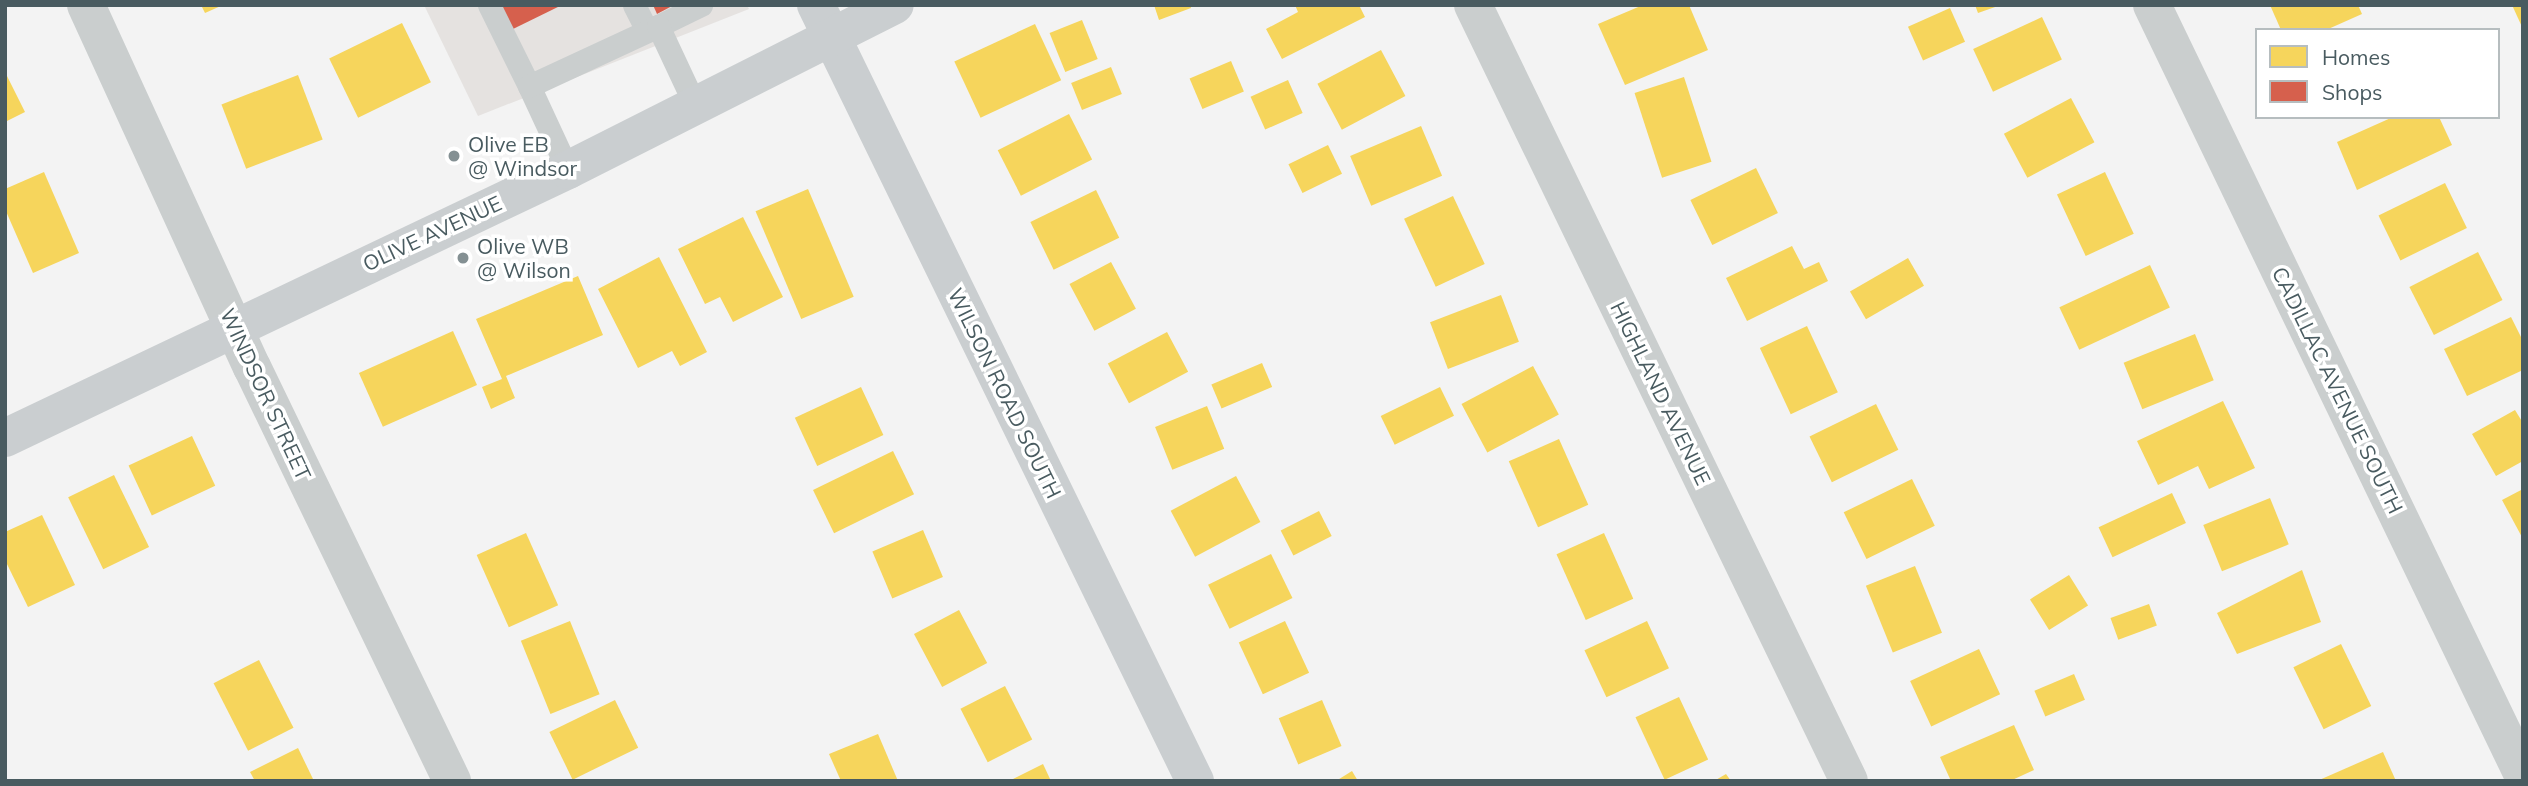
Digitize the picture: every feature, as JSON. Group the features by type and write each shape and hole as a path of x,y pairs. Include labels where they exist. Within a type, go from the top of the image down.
{"main road":[{"name":"OLIVE AVENUE","path":"5,438 696,107 824,20 895,5"},
{"name":"WILSON ROAD SOUTH","path":"824,20 1195,781"}],"street":[{"name":"WINDSOR STREET","path":"86,5 234,327 452,781"},
{"name":"HIGHLAND AVENUE","path":"1473,5 1849,781"},
{"name":"CADILLAC AVENUE SOUTH","path":"2152,5 2523,775"}],"lane":[{"path":"489,5 568,170"},
{"path":"634,5 652,28 696,107"},
{"path":"529,86 701,5"}],"shaded area":[{"path":"424,5 747,5 749,9 478,116"}],"building: Homes":[{"path":"201,5 223,5 205,13"},
{"path":"1154,5 1190,5 1191,8 1159,20"},
{"path":"1295,5 1359,5 1365,17 1282,59 1266,29 1298,12"},
{"path":"1643,5 1689,5 1708,50 1625,85 1598,24"},
{"path":"1975,5 1998,5 1998,6 1978,13"},
{"path":"2270,5 2358,5 2362,14 2330,28 2280,28"},
{"path":"2512,5 2523,5 2523,29"},
{"path":"1950,8 1965,42 1923,61 1908,27"},
{"path":"2042,17 2062,60 1993,92 1973,49"},
{"path":"1082,20 1098,59 1065,72 1050,33"},
{"path":"402,23 431,82 358,118 329,59"},
{"path":"1035,24 1061,80 981,118 954,62"},
{"path":"1381,50 1405,96 1342,130 1317,84"},
{"path":"1231,61 1244,91 1202,109 1190,79"},
{"path":"1111,67 1122,94 1082,110 1071,83"},
{"path":"5,72 25,112 5,122"},
{"path":"298,75 323,139 246,169 221,104"},
{"path":"1684,77 1712,162 1662,178 1635,93"},
{"path":"1288,80 1303,113 1265,130 1251,97"},
{"path":"2071,98 2094,142 2027,178 2004,134"},
{"path":"1069,114 1092,159 1021,196 998,150"},
{"path":"2389,119 2440,119 2452,145 2357,190 2337,142"},
{"path":"1421,126 1442,176 1371,206 1350,156"},
{"path":"1328,145 1342,174 1302,193 1288,164"},
{"path":"1756,168 1778,213 1712,245 1690,200"},
{"path":"44,172 79,253 33,273 5,209 5,189"},
{"path":"2105,172 2134,234 2086,256 2057,194"},
{"path":"2445,183 2467,228 2400,260 2378,215"},
{"path":"808,189 854,297 801,319 756,211"},
{"path":"1096,190 1119,238 1054,270 1030,222"},
{"path":"1453,196 1485,264 1436,287 1404,219"},
{"path":"743,217 783,297 733,322 720,297 705,304 678,249"},
{"path":"1792,246 1804,269 1819,262 1828,281 1747,321 1726,278"},
{"path":"2478,252 2503,300 2434,335 2409,287"},
{"path":"659,257 707,352 680,366 672,351 638,368 598,289"},
{"path":"1908,258 1924,286 1866,319 1850,292"},
{"path":"1111,262 1136,309 1094,331 1070,284"},
{"path":"2150,265 2170,308 2079,350 2059,307"},
{"path":"578,276 603,335 506,376 515,398 491,409 482,387 502,379 476,319"},
{"path":"1501,295 1519,342 1448,369 1430,322"},
{"path":"2511,317 2523,341 2523,370 2467,396 2444,349"},
{"path":"1807,326 1838,392 1791,414 1760,348"},
{"path":"453,331 477,385 383,427 359,373"},
{"path":"1167,332 1188,372 1129,403 1108,363"},
{"path":"2195,334 2214,380 2142,409 2124,363"},
{"path":"1262,363 1272,387 1222,408 1211,384"},
{"path":"1533,366 1559,415 1487,453 1461,404"},
{"path":"861,387 883,435 817,466 795,418"},
{"path":"1440,387 1454,416 1395,445 1381,416"},
{"path":"2223,401 2255,468 2209,489 2198,466 2158,485 2137,441"},
{"path":"1876,404 1898,450 1832,482 1809,436"},
{"path":"1207,406 1224,449 1172,470 1155,427"},
{"path":"2515,410 2523,423 2523,461 2496,476 2472,434"},
{"path":"192,436 215,486 152,515 129,466"},
{"path":"1559,439 1588,505 1538,527 1509,461"},
{"path":"893,451 914,494 834,533 813,490"},
{"path":"114,475 149,547 103,569 68,497"},
{"path":"1236,476 1260,522 1195,557 1171,511"},
{"path":"1912,479 1935,526 1866,559 1844,512"},
{"path":"2523,489 2523,539 2502,500"},
{"path":"2172,493 2186,523 2113,557 2099,527"},
{"path":"2270,498 2289,544 2222,571 2203,525"},
{"path":"1319,511 1332,536 1293,555 1281,531"},
{"path":"42,515 75,585 28,607 5,560 5,532"},
{"path":"923,530 943,577 892,598 872,551"},
{"path":"526,533 558,605 509,627 477,555"},
{"path":"1604,533 1633,599 1586,620 1556,554"},
{"path":"1271,554 1292,598 1230,629 1208,585"},
{"path":"1915,566 1942,633 1893,653 1866,586"},
{"path":"2302,570 2321,622 2237,654 2217,613"},
{"path":"2069,575 2088,606 2049,630 2030,599"},
{"path":"2149,604 2157,626 2118,640 2110,618"},
{"path":"959,610 987,663 942,687 914,634"},
{"path":"570,621 600,694 550,714 521,641"},
{"path":"1285,621 1309,673 1263,694 1239,643"},
{"path":"1647,621 1669,668 1606,697 1584,650"},
{"path":"2341,644 2371,706 2324,729 2293,667"},
{"path":"1979,649 2000,694 1931,726 1910,681"},
{"path":"259,660 294,728 248,751 214,683"},
{"path":"2074,674 2085,700 2045,717 2034,691"},
{"path":"1005,686 1032,739 988,762 960,709"},
{"path":"1679,697 1708,760 1665,780 1635,717"},
{"path":"615,700 638,748 573,780 549,732"},
{"path":"1322,700 1342,746 1298,764 1279,718"},
{"path":"2014,725 2034,770 2010,781 1951,781 1940,757"},
{"path":"878,734 898,781 841,781 829,754"},
{"path":"298,748 314,781 255,781 250,772"},
{"path":"2383,752 2396,781 2317,781"},
{"path":"1043,764 1051,781 1009,781"},
{"path":"1352,771 1358,781 1336,781"},
{"path":"1726,774 1731,781 1714,781"}],"building: Shops":[{"path":"501,5 562,5 513,29"},
{"path":"653,5 674,5 657,14"}],"place":[{"name":"Olive EB @ Windsor","path":"454,156"},
{"name":"Olive WB @ Wilson","path":"463,258"}]}
